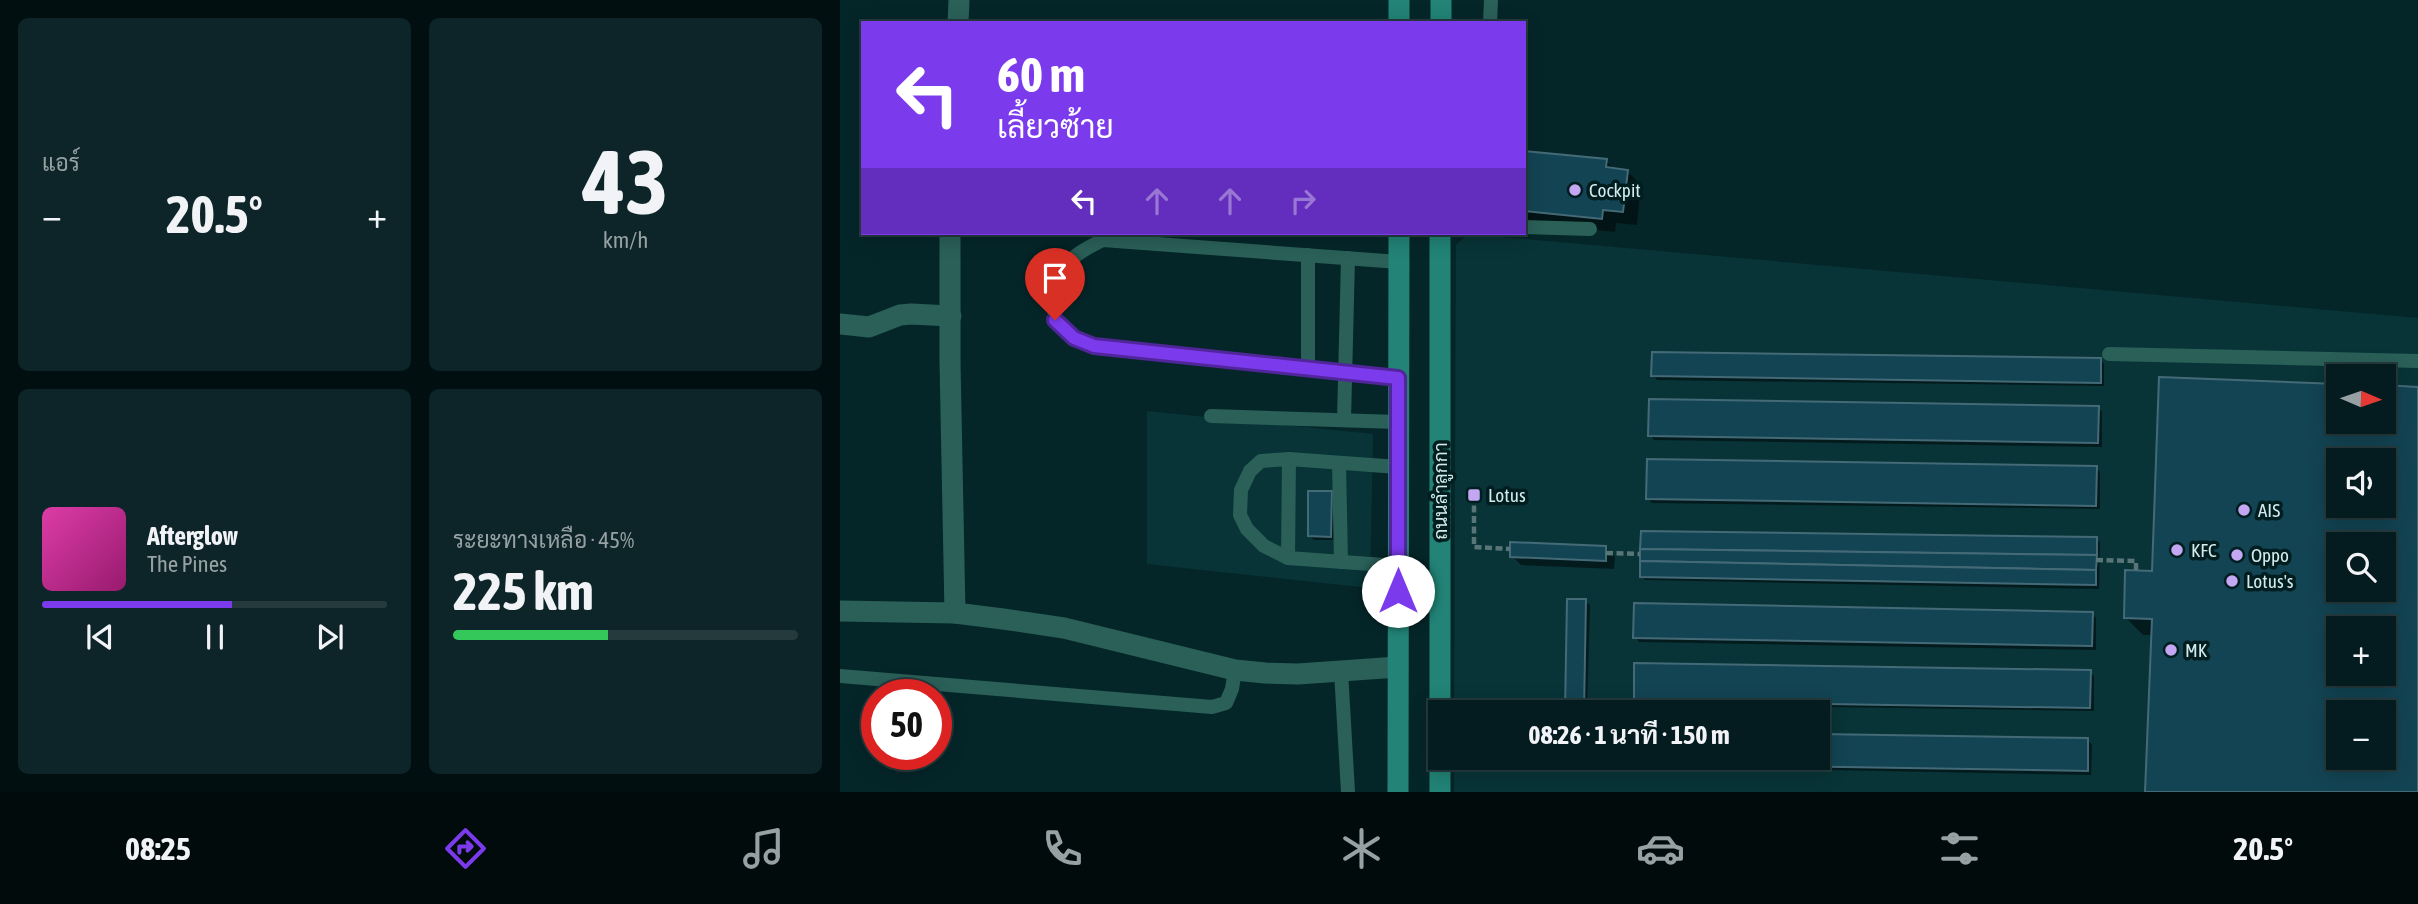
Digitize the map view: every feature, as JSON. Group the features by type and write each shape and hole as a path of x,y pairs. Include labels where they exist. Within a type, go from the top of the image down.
{"main road":[{"path":"1399,0 1399,21"},
{"path":"1441,0 1441,21"},
{"path":"1398,792 1399,235"},
{"name":"ถนนลำลูกกา","path":"1440,235 1440,792"}],"street":[{"path":"958,21 959,0"},
{"path":"950,235 955,613"},
{"path":"840,324 869,327 911,314 951,316"},
{"path":"840,611 955,613 1064,628 1235,670 1298,674 1398,667"}],"lane":[{"path":"1490,21 1491,0"},
{"path":"1526,227 1590,229"},
{"path":"1398,378 1094,346 1074,338 1055,320 1054,295 1060,274 1078,252 1103,240 1399,262"},
{"path":"1308,255 1308,368"},
{"path":"1344,420 1348,258"},
{"path":"2109,354 2418,361"},
{"path":"1211,416 1398,422"},
{"path":"1398,467 1289,460 1261,461 1250,471 1241,491 1240,514 1247,529 1264,546 1288,558 1398,566"},
{"path":"1288,558 1289,460"},
{"path":"1339,463 1341,562"},
{"path":"840,676 1212,707 1226,703 1232,689 1235,670"},
{"path":"1341,671 1348,792"}],"path":[{"path":"1474,495 1474,547 1510,549"},
{"path":"1606,553 1640,554"},
{"path":"2096,560 2136,561 2136,571"}],"shaded area":[{"path":"1467,235 2418,318 2418,792 1454,792 1454,770 1830,770 1830,700 1454,700 1456,245"},
{"path":"1147,411 1373,434 1370,588 1147,564"}],"building":[{"name":"Cockpit","path":"1526,151 1607,159 1606,167 1628,170 1623,212 1603,210 1602,219 1526,211"},
{"path":"1652,352 2101,358 2101,383 1651,376"},
{"name":"Lotus's","path":"2159,377 2326,384 2326,434 2396,434 2396,386 2418,387 2418,792 2145,792 2152,619 2124,618 2125,570 2152,571"},
{"path":"1649,399 2099,406 2098,443 1648,436"},
{"path":"1647,459 2097,466 2096,506 1646,499"},
{"path":"1308,491 1332,491 1331,537 1308,536"},
{"path":"1641,531 2097,537 2097,555 1640,549"},
{"path":"1510,542 1606,546 1606,561 1510,557"},
{"path":"1640,549 2097,555 2096,570 1640,561"},
{"path":"1640,561 2096,570 2096,585 1640,577"},
{"path":"1567,599 1586,599 1584,700 1565,700"},
{"path":"1634,603 2093,612 2092,646 1633,638"},
{"path":"1634,663 2091,670 2090,708 1830,704 1830,700 1634,700"},
{"path":"1830,734 2088,738 2088,771 1830,767"}],"place":[{"name":"Cockpit","path":"1575,190"},
{"name":"Lotus","path":"1474,495"},
{"name":"AIS","path":"2244,510"},
{"name":"KFC","path":"2177,550"},
{"name":"Oppo","path":"2237,555"},
{"name":"Lotus's","path":"2232,581"},
{"name":"MK","path":"2171,650"}],"route":[{"path":"1055,320 1074,338 1094,346 1398,378 1398,591"}]}
